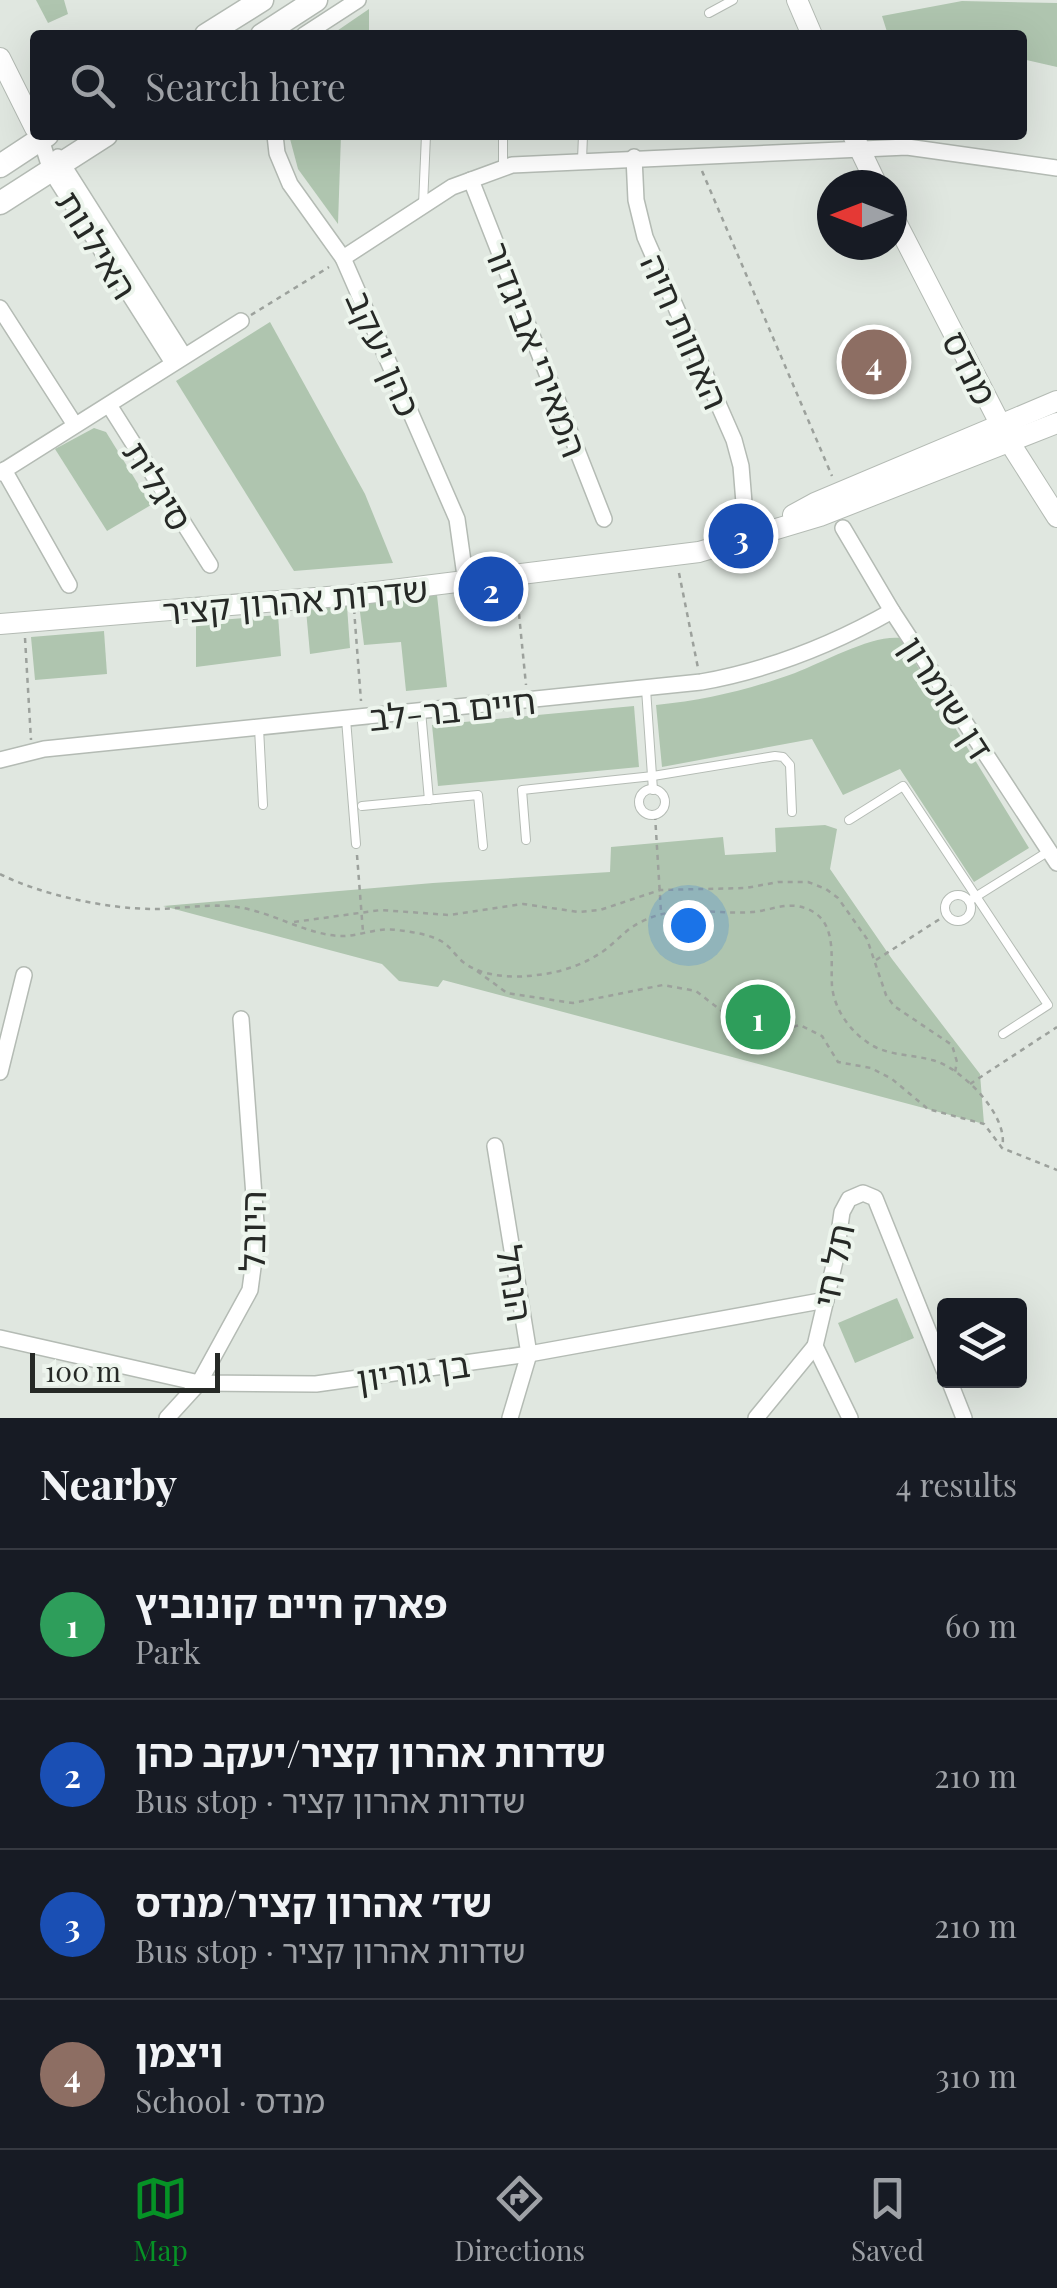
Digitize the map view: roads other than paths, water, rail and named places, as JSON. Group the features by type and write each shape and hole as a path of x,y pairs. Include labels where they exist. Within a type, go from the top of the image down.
{"main road":[{"path":"214,30 262,0"},
{"path":"270,30 316,0"},
{"path":"0,166 32,140"},
{"path":"0,203 98,140"}],"street":[{"path":"312,30 358,0"},
{"path":"797,0 810,30"},
{"path":"0,58 30,115"},
{"name":"האילנות","path":"43,140 178,360"},
{"name":"כהן יעקב","path":"276,140 290,184 343,258 458,519 466,583"},
{"path":"343,258 452,187 512,165 696,156 855,141 1057,168"},
{"path":"855,141 870,170"},
{"name":"האחות חיה","path":"634,157 639,221 734,440 744,503"},
{"name":"המאירי אביגדור","path":"471,180 604,518"},
{"name":"מנדס","path":"907,243 1006,434 1057,518"},
{"path":"0,308 75,426"},
{"path":"69,585 2,471 241,321"},
{"name":"שדרות אהרון קציר","path":"0,624 352,595 676,556 820,516 1006,434 1057,401"},
{"name":"סיגלית","path":"109,405 210,565"},
{"name":"שדרות אהרון קציר","path":"765,531 839,493 1006,434 1057,423"},
{"name":"דן שומרון","path":"843,528 892,611 1053,857"},
{"name":"חיים בר-לב","path":"0,760 32,751 701,682 819,648 892,611"},
{"path":"0,1072 24,974"},
{"name":"היובל","path":"167,1418 199,1383 250,1290 257,1237 241,1019"},
{"name":"הנחל","path":"495,1146 529,1354 510,1418"},
{"name":"תל חי","path":"850,1418 815,1346 842,1212 849,1199 863,1193 875,1198 937,1353"},
{"name":"בן גוריון","path":"0,1338 199,1383 316,1384 529,1354 826,1300"},
{"path":"756,1418 815,1346"},
{"path":"951,1388 964,1418"}],"lane":[{"path":"709,13 733,0"},
{"path":"423,206 426,140"},
{"path":"503,140 503,168"},
{"path":"582,161 583,140"},
{"path":"646,689 654,790 665,800 662,811 655,815 644,812 640,801 646,791 654,790"},
{"path":"421,712 429,800"},
{"path":"354,718 356,844"},
{"path":"259,728 263,806"},
{"path":"526,840 522,790 783,757 790,766 792,812"},
{"path":"848,820 903,786 973,899 1048,1004 1003,1034"},
{"path":"362,806 478,795 482,846"},
{"path":"973,899 970,913 964,919 952,920 946,915 946,903 951,897 973,899 1053,857"}],"place":[{"name":"ויצמן","path":"874,362"},
{"name":"שד׳ אהרון קציר/מנדס","path":"741,536"},
{"name":"שדרות אהרון קציר/יעקב כהן","path":"491,589"},
{"name":"פארק חיים קונוביץ","path":"758,1017"}]}
